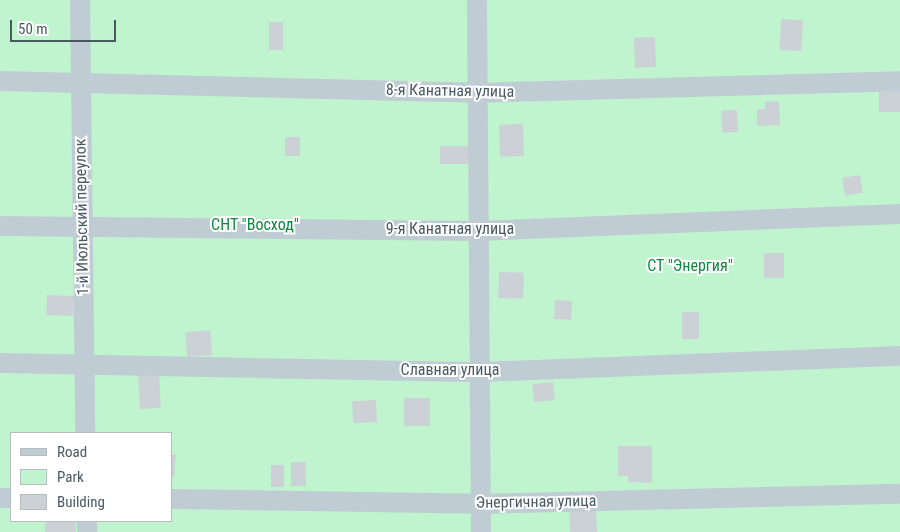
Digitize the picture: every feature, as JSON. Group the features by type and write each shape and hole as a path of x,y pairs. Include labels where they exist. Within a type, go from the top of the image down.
{"lane":[{"name":"1-й Июльский переулок","path":"80,0 85,432"},
{"path":"477,0 476,93 481,532"},
{"name":"8-я Канатная улица","path":"0,81 80,81 476,93 900,81"},
{"name":"9-я Канатная улица","path":"0,226 478,230 900,214"},
{"name":"Славная улица","path":"0,363 84,363 480,372 900,356"},
{"name":"Энергичная улица","path":"172,499 480,504 900,494"}],"green space":[{"path":"0,0 900,0 900,532 0,532"}],"building":[{"path":"781,19 803,20 801,51 779,50"},
{"path":"269,22 283,22 283,50 269,50"},
{"path":"655,37 656,67 635,68 634,38"},
{"path":"879,88 900,88 900,112 879,112"},
{"path":"779,101 780,125 757,126 757,109 765,109 765,102"},
{"path":"737,110 738,132 722,133 721,111"},
{"path":"523,124 524,156 500,157 499,125"},
{"path":"285,137 300,137 300,156 285,156"},
{"path":"440,146 470,146 470,164 440,164"},
{"path":"860,175 863,193 845,196 842,178"},
{"path":"764,253 784,253 784,278 764,278"},
{"path":"499,272 524,273 523,299 498,298"},
{"path":"47,295 74,296 73,316 46,315"},
{"path":"555,300 572,301 571,320 554,319"},
{"path":"682,312 699,312 699,339 682,339"},
{"path":"210,330 212,355 187,357 185,332"},
{"path":"159,373 161,408 140,409 138,374"},
{"path":"553,382 555,400 534,402 532,384"},
{"path":"404,398 430,398 430,426 404,426"},
{"path":"376,400 377,422 353,423 352,401"},
{"path":"618,446 652,446 652,483 628,482 628,476 618,476"},
{"path":"172,454 176,455 174,478 172,477"},
{"path":"291,462 306,462 306,486 291,486"},
{"path":"271,465 284,465 284,487 271,487"},
{"path":"596,510 597,532 570,532 569,511"},
{"path":"45,522 76,522 76,532 45,532"}],"park label":[{"name":"СНТ \"Восход\"","path":"255,225"},
{"name":"СТ \"Энергия\"","path":"690,266"}]}
